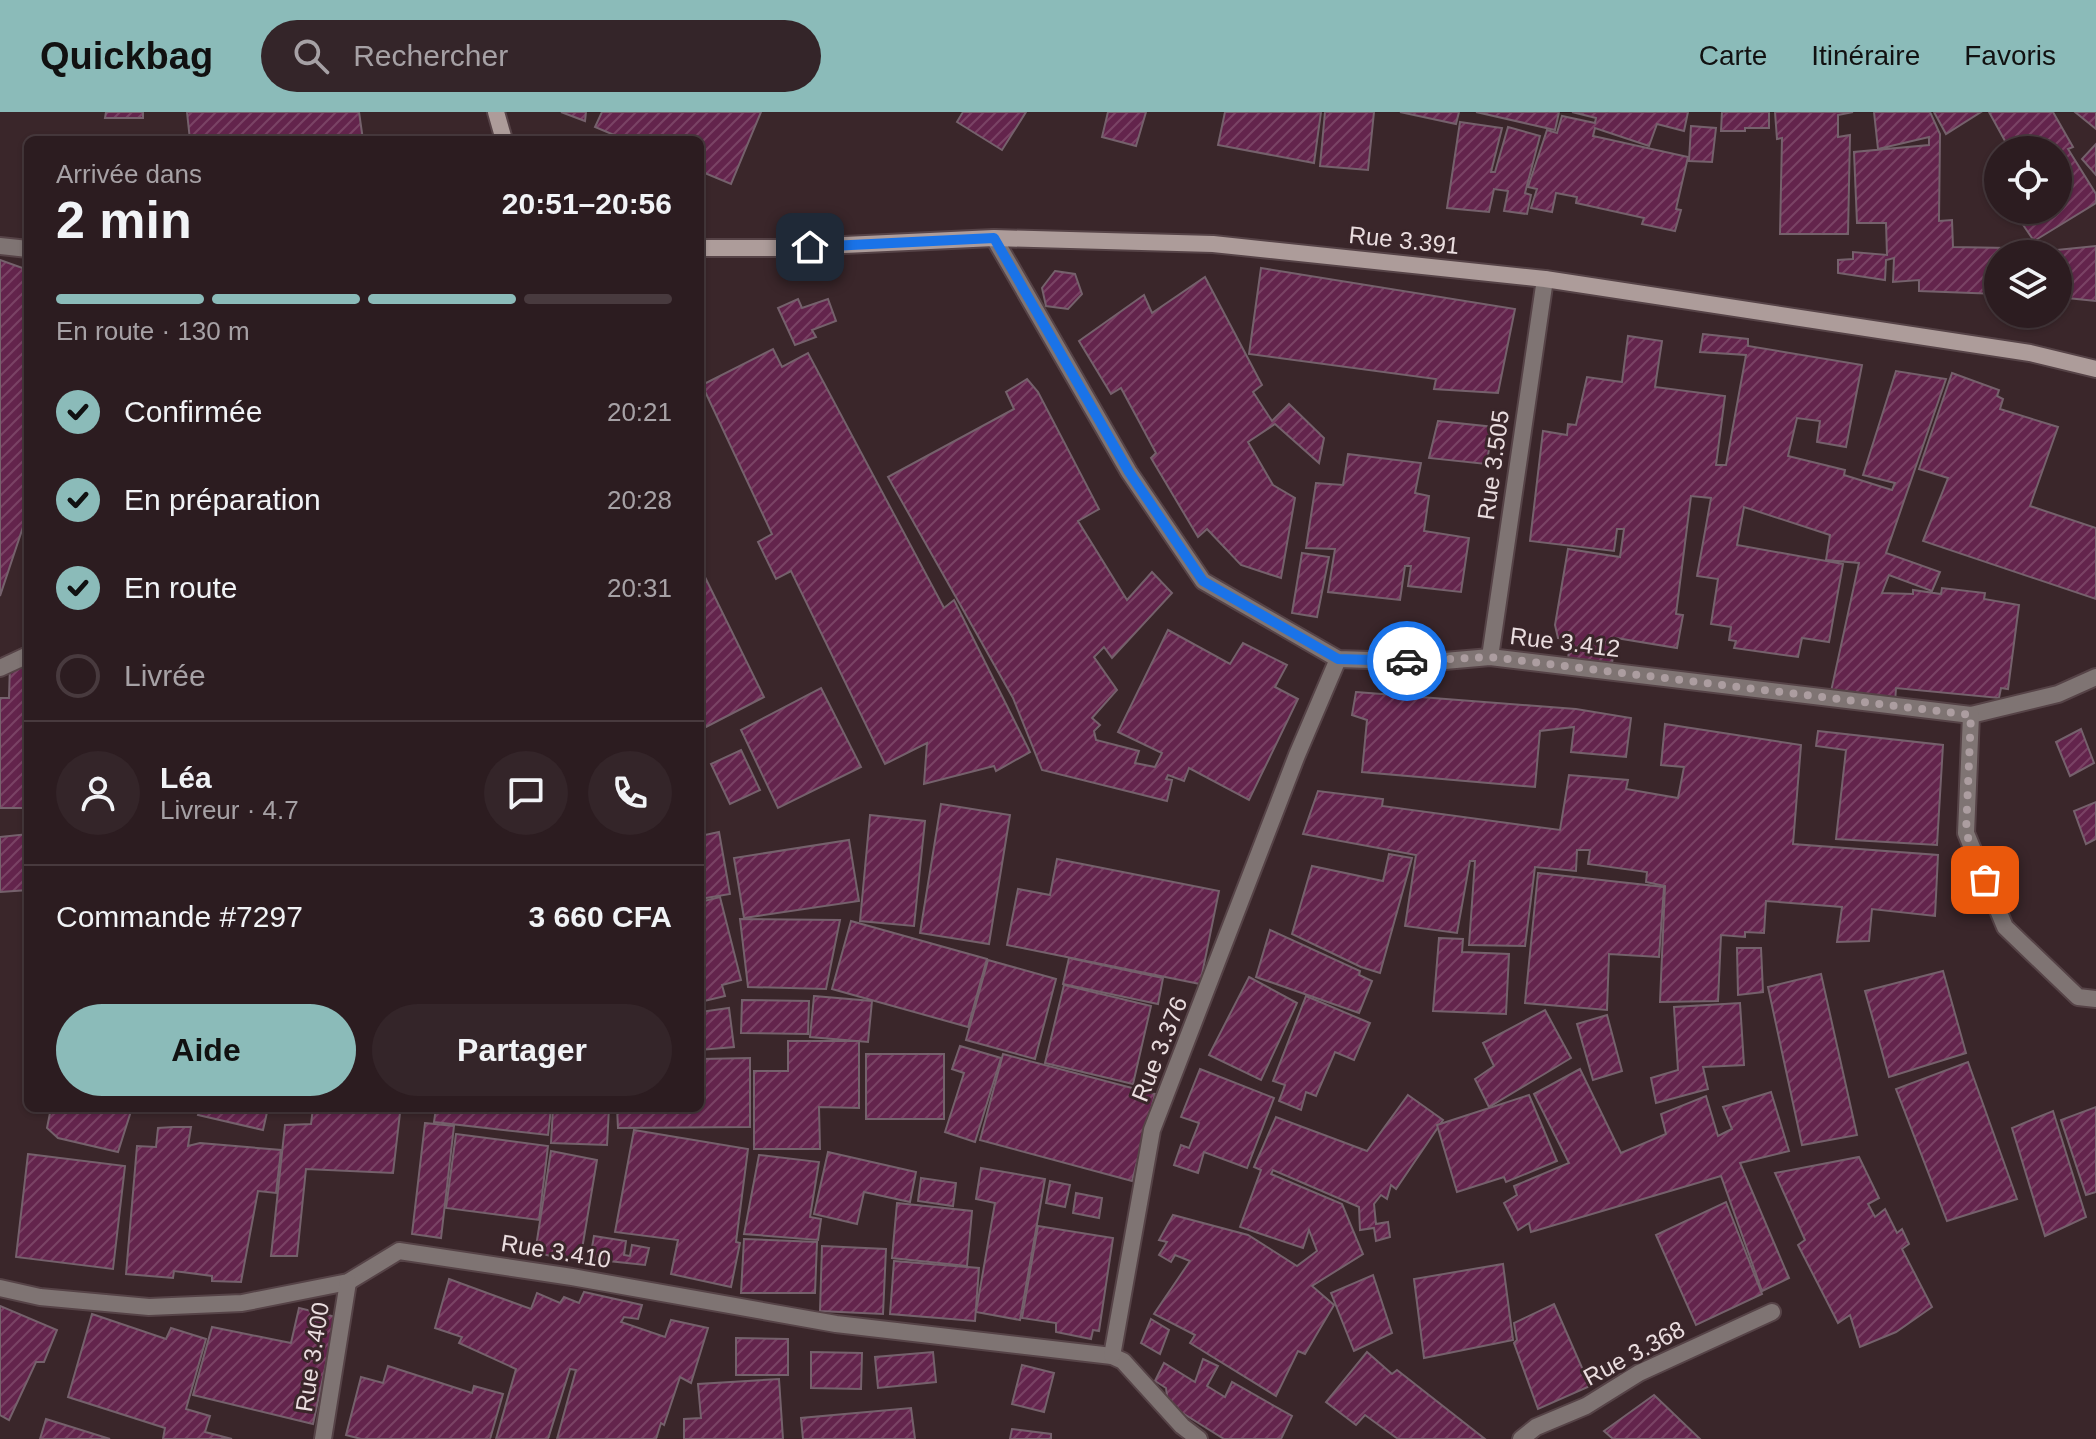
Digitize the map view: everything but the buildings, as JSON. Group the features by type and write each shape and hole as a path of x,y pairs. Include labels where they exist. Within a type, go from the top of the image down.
{"main road":[{"path":"496,112 503,136"},
{"name":"Rue 3.391","path":"704,248 780,248 994,238 1213,244 1545,279 2030,353 2096,369"}],"street":[{"name":"Rue 3.412","path":"994,238 1129,472 1203,581 1338,659 1433,662 1490,657 1971,715 2058,694 2096,677"},
{"path":"0,246 24,249"},
{"name":"Rue 3.505","path":"1490,657 1545,279"},
{"path":"0,668 24,657"},
{"name":"Rue 3.376","path":"1112,1356 1152,1130 1297,755 1338,659"},
{"path":"1971,715 1966,833 2005,927 2078,997 2096,999"},
{"name":"Rue 3.410","path":"0,1288 40,1297 149,1307 242,1303 348,1282 399,1251 572,1277 836,1324 1112,1356"},
{"name":"Rue 3.400","path":"323,1439 348,1282"},
{"name":"Rue 3.368","path":"1521,1439 1536,1427 1586,1406 1639,1373 1772,1312"},
{"path":"1112,1356 1123,1361 1182,1426 1199,1439"}],"way so far":[{"path":"1407,661 1490,657 1971,715 1966,833 1985,880"}],"route":[{"path":"810,247 994,238 1129,472 1203,581 1338,659 1407,661"}]}
